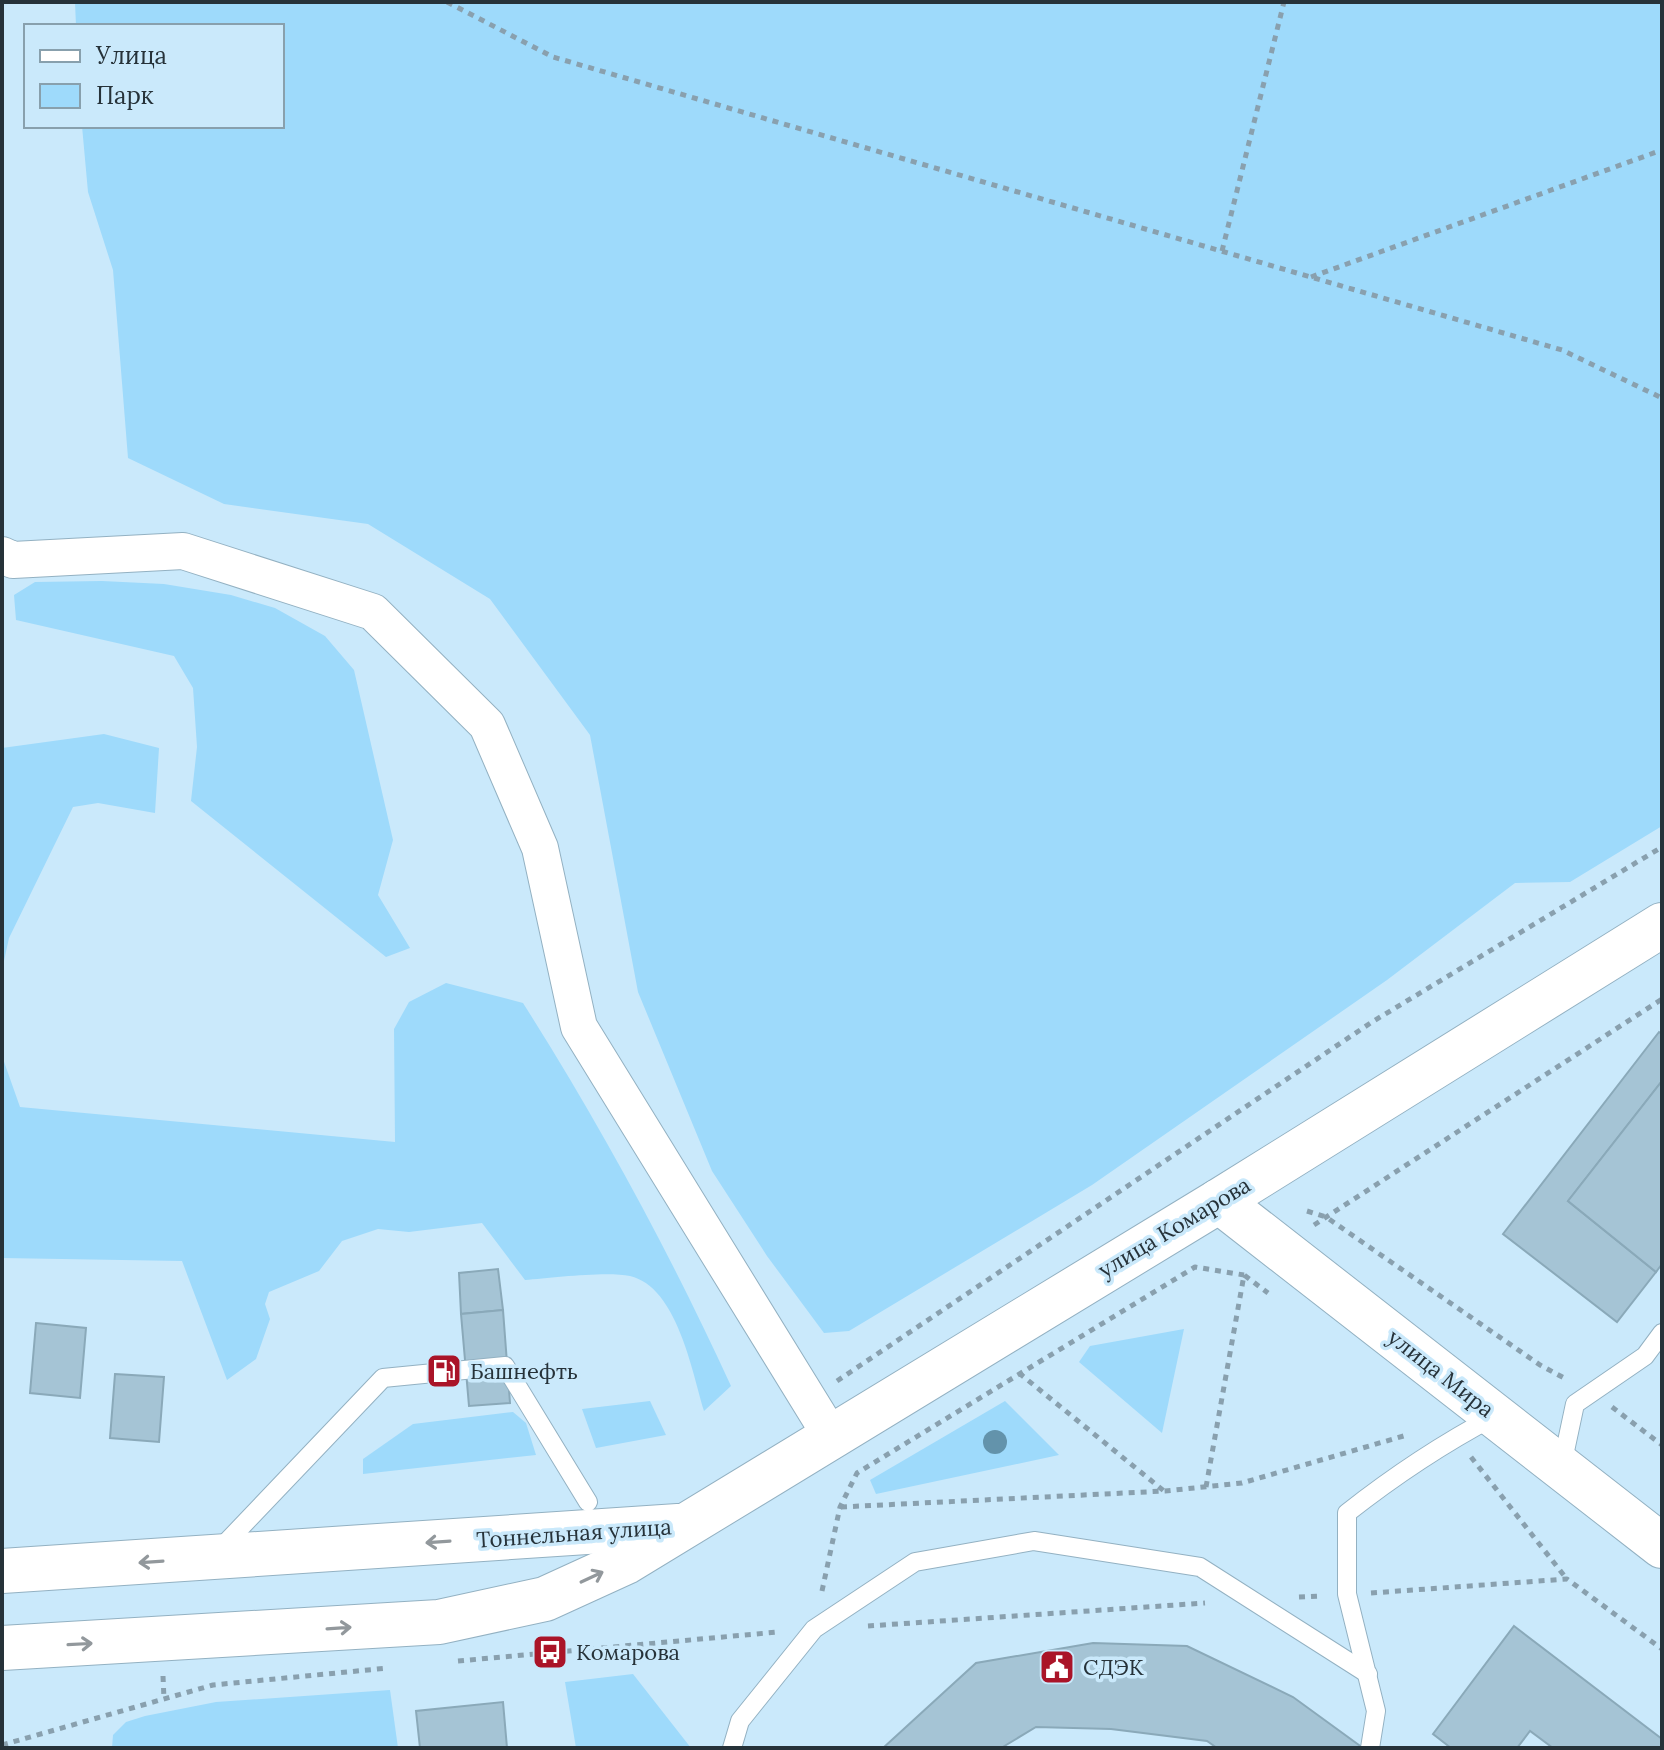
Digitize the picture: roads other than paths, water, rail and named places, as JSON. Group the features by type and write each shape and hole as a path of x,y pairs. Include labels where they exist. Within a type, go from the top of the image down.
{"main road":[{"name":"улица Комарова","path":"684,1525 1219,1201 1662,925"},
{"name":"улица Мира","path":"1219,1201 1662,1546"},
{"name":"Тоннельная улица","path":"2,1571 684,1525"},
{"name":"Тоннельная улица","path":"2,1648 439,1622 545,1599 626,1562 684,1525"}],"street":[{"path":"6,561 183,551 373,612 487,725 540,848 579,1027 831,1436"}],"lane":[{"path":"1562,1468 1575,1404 1645,1356 1662,1333"},
{"path":"210,1558 383,1378 505,1366 588,1502"},
{"path":"1370,1748 1376,1711 1347,1594 1347,1513 1392,1477 1496,1416"},
{"path":"732,1748 740,1721 814,1629 915,1562 1034,1541 1200,1567 1368,1674"}],"place":[{"name":"Башнефть","path":"444,1371"},
{"name":"Комарова","path":"550,1652"},
{"name":"СДЭК","path":"1057,1667"}]}
